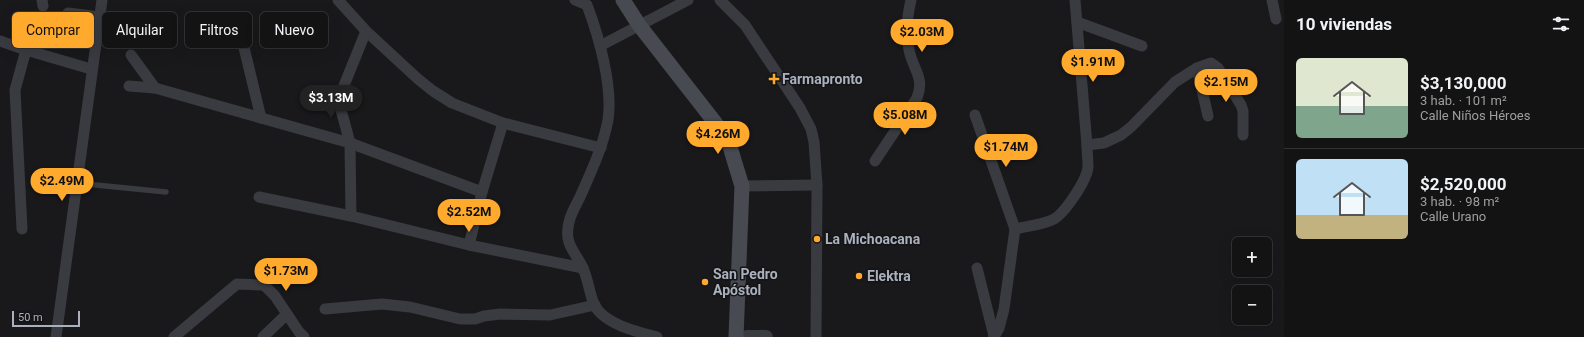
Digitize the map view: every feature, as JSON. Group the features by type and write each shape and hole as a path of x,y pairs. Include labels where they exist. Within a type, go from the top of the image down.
{"main road":[{"path":"623,0 639,25 717,125 729,143 742,186 736,337"}],"street":[{"path":"56,337 102,0"},
{"path":"338,0 366,31 432,91 452,102 503,123 601,148"},
{"path":"575,0 586,5 594,25 600,46 609,103 608,120 601,148 569,221 567,237 570,247 583,268 595,305 605,316 635,334 657,337"},
{"path":"600,46 688,0"},
{"path":"720,0 745,25 800,108 810,129 814,142 817,185 816,337"},
{"path":"875,161 917,98 920,89 920,79 909,52 907,38 907,19 911,0"},
{"path":"1015,229 1053,220 1058,216 1083,183 1088,168 1075,0"},
{"path":"1272,0 1276,19"},
{"path":"94,16 99,17"},
{"path":"1077,22 1142,46"},
{"path":"351,216 350,143 340,106 341,93 366,31"},
{"path":"0,41 92,69"},
{"path":"244,48 261,118"},
{"path":"22,229 15,90 26,50"},
{"path":"130,56 155,88"},
{"path":"1087,145 1104,143 1121,135 1131,127 1175,82 1197,68 1211,63 1218,68 1241,105 1243,111 1243,135"},
{"path":"1197,68 1208,116"},
{"path":"129,86 155,88 350,143 482,192"},
{"path":"975,115 1015,229 1004,309 999,328 994,337"},
{"path":"470,244 482,192 503,123"},
{"path":"742,186 817,185"},
{"path":"259,197 583,268"},
{"path":"977,268 994,337"},
{"path":"174,337 237,284 264,285 275,296 286,314 304,337"},
{"path":"325,309 382,304 410,307 460,320 475,319 500,314 550,315 595,305"},
{"path":"263,337 286,314"},
{"path":"747,337 766,337"}],"lane":[{"path":"76,183 166,192"}],"place":[{"name":"Farmapronto","path":"774,79"},
{"name":"La Michoacana","path":"817,239"},
{"name":"Elektra","path":"859,276"},
{"name":"San Pedro Apóstol","path":"705,282"}]}
